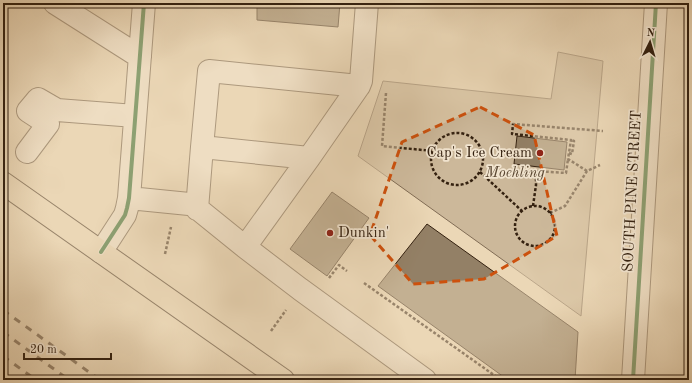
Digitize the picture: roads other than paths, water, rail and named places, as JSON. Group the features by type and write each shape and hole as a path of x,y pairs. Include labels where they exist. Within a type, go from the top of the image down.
{"main road":[{"path":"3,183 283,380"}],"street":[{"path":"55,3 140,57"},
{"path":"101,252 125,215 129,198 144,3"},
{"path":"245,247 310,158 360,83 367,3"},
{"name":"SOUTH PINE STREET","path":"634,380 656,3"},
{"path":"197,209 210,71 360,83"},
{"path":"27,152 52,117 135,116"},
{"path":"202,147 310,158"},
{"path":"129,198 193,205 300,289 425,380"}],"railway":[{"path":"3,310 100,380"},
{"path":"3,332 69,380"},
{"path":"3,356 36,380"}],"place":[{"name":"Cap's Ice Cream","path":"540,153"},
{"name":"Dunkin'","path":"330,233"}],"park label":[{"name":"Moehling","path":"515,173"}]}
